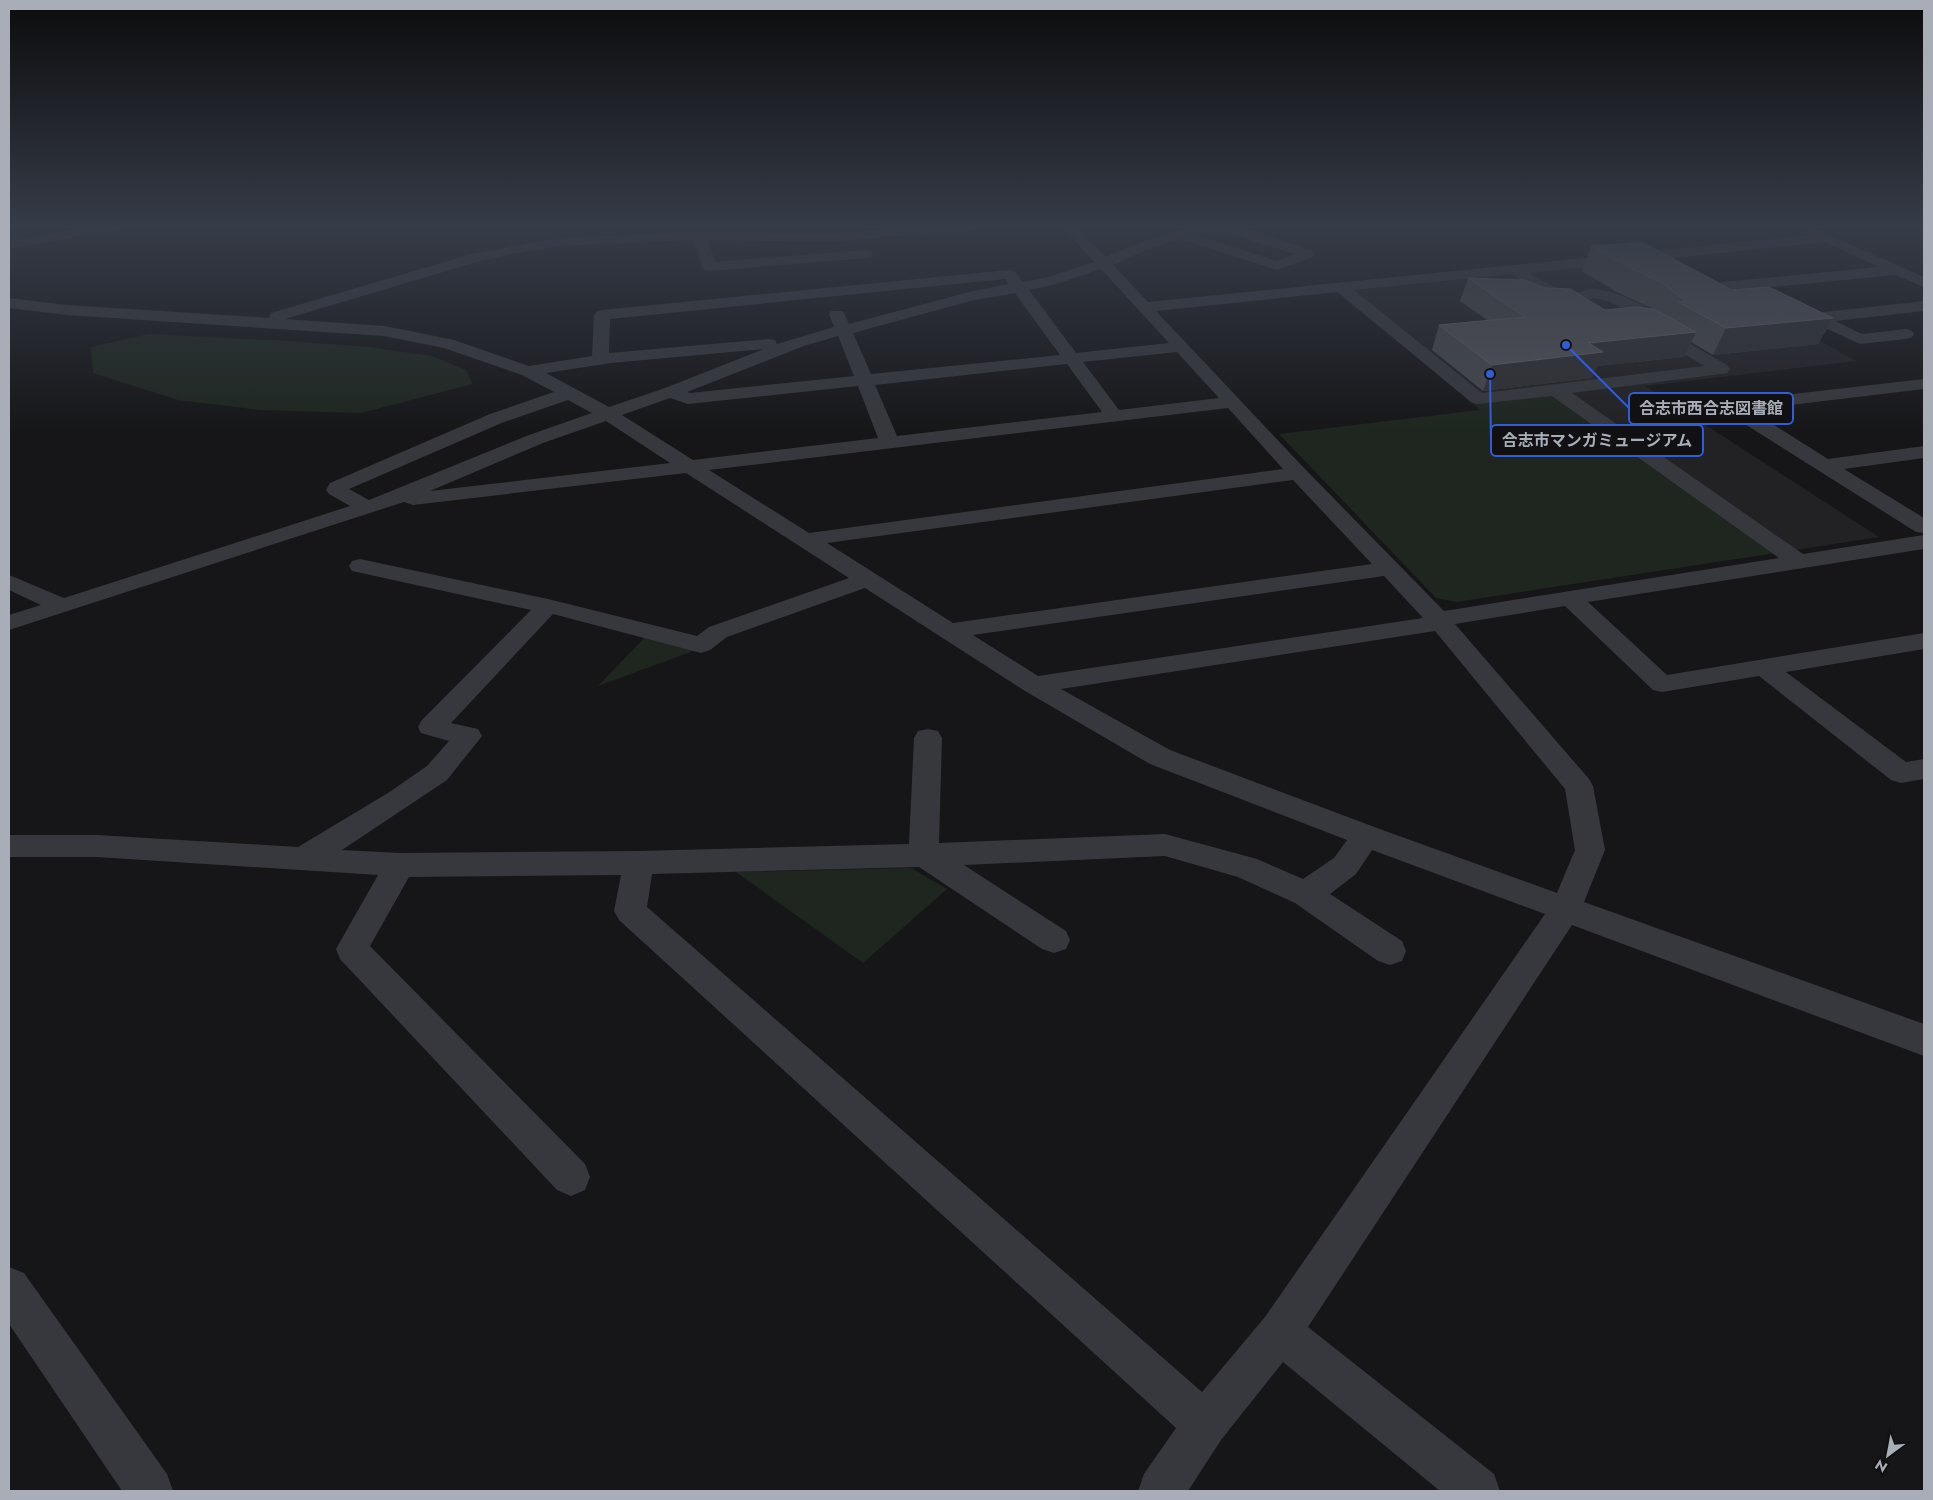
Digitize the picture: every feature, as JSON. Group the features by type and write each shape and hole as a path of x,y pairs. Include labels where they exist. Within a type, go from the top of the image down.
{"street":[{"path":"256,322 349,295"},
{"path":"600,360 602,315 799,295"},
{"path":"830,295 842,330 890,443"},
{"path":"9,623 388,502 536,439 672,392 798,342 979,295"},
{"path":"1024,295 1114,416"},
{"path":"1135,295 1298,473 1438,619 1579,786 1590,850 1565,910 1280,1332 1205,1424 1161,1491"},
{"path":"1146,307 1270,295"},
{"path":"1351,295 1478,399 1721,370 1640,326 1655,322 1649,316 1613,297 1602,295"},
{"path":"1564,295 1585,302 1590,295"},
{"path":"1358,301 1377,300"},
{"path":"9,303 67,310 384,331 448,344 528,371 609,415 1034,685 1160,758 1565,910 1924,1040"},
{"path":"1906,334 1860,339 1816,318 1924,306"},
{"path":"528,371 600,360 798,342"},
{"path":"672,392 688,399 1181,347"},
{"path":"1924,384 1741,406 1736,410 1924,527"},
{"path":"1556,390 1799,562"},
{"path":"368,508 336,490 337,487 498,418 570,393"},
{"path":"388,502 1233,402"},
{"path":"1826,465 1924,452"},
{"path":"803,540 1298,473"},
{"path":"1034,685 1418,626 1438,619 1924,542"},
{"path":"360,566 548,606 701,645 718,632 867,579"},
{"path":"949,631 1389,568"},
{"path":"9,582 61,605"},
{"path":"1570,598 1662,684 1924,641"},
{"path":"303,859 398,800 437,773 468,736 431,727 548,606"},
{"path":"1762,668 1901,773 1924,768"},
{"path":"924,855 928,738"},
{"path":"1306,894 1345,866 1366,836"},
{"path":"9,846 97,846 400,865 639,863 924,855 1165,845 1246,867 1306,894 1390,951"},
{"path":"924,855 1054,940"},
{"path":"639,863 630,911 1205,1424"},
{"path":"400,865 352,949 571,1178"},
{"path":"9,1288 150,1491"},
{"path":"1280,1332 1477,1491"}],"shaded area":[{"path":"1340,295 1723,295 1765,310 1856,361 1645,386 1879,537 1776,553 1546,394 1474,404"},
{"path":"149,334 369,347 432,356 466,370 473,384 361,413 261,410 178,400 93,373 91,347"},
{"path":"1546,394 1561,398 1776,553 1456,602 1436,598 1279,434 1480,410 1474,404"},
{"path":"646,636 696,650 598,686"},
{"path":"911,868 947,889 863,963 736,872"}],"building":[{"path":"1493,295 1580,295 1605,310 1635,307 1654,309 1696,332 1589,343 1603,352 1492,365 1439,325 1525,317"},
{"path":"1678,295 1786,295 1833,318 1726,328 1678,302 1687,301"}],"place":[{"name":"合志市西合志図書館","path":"1566,345"},
{"name":"合志市マンガミュージアム","path":"1490,374"}]}
